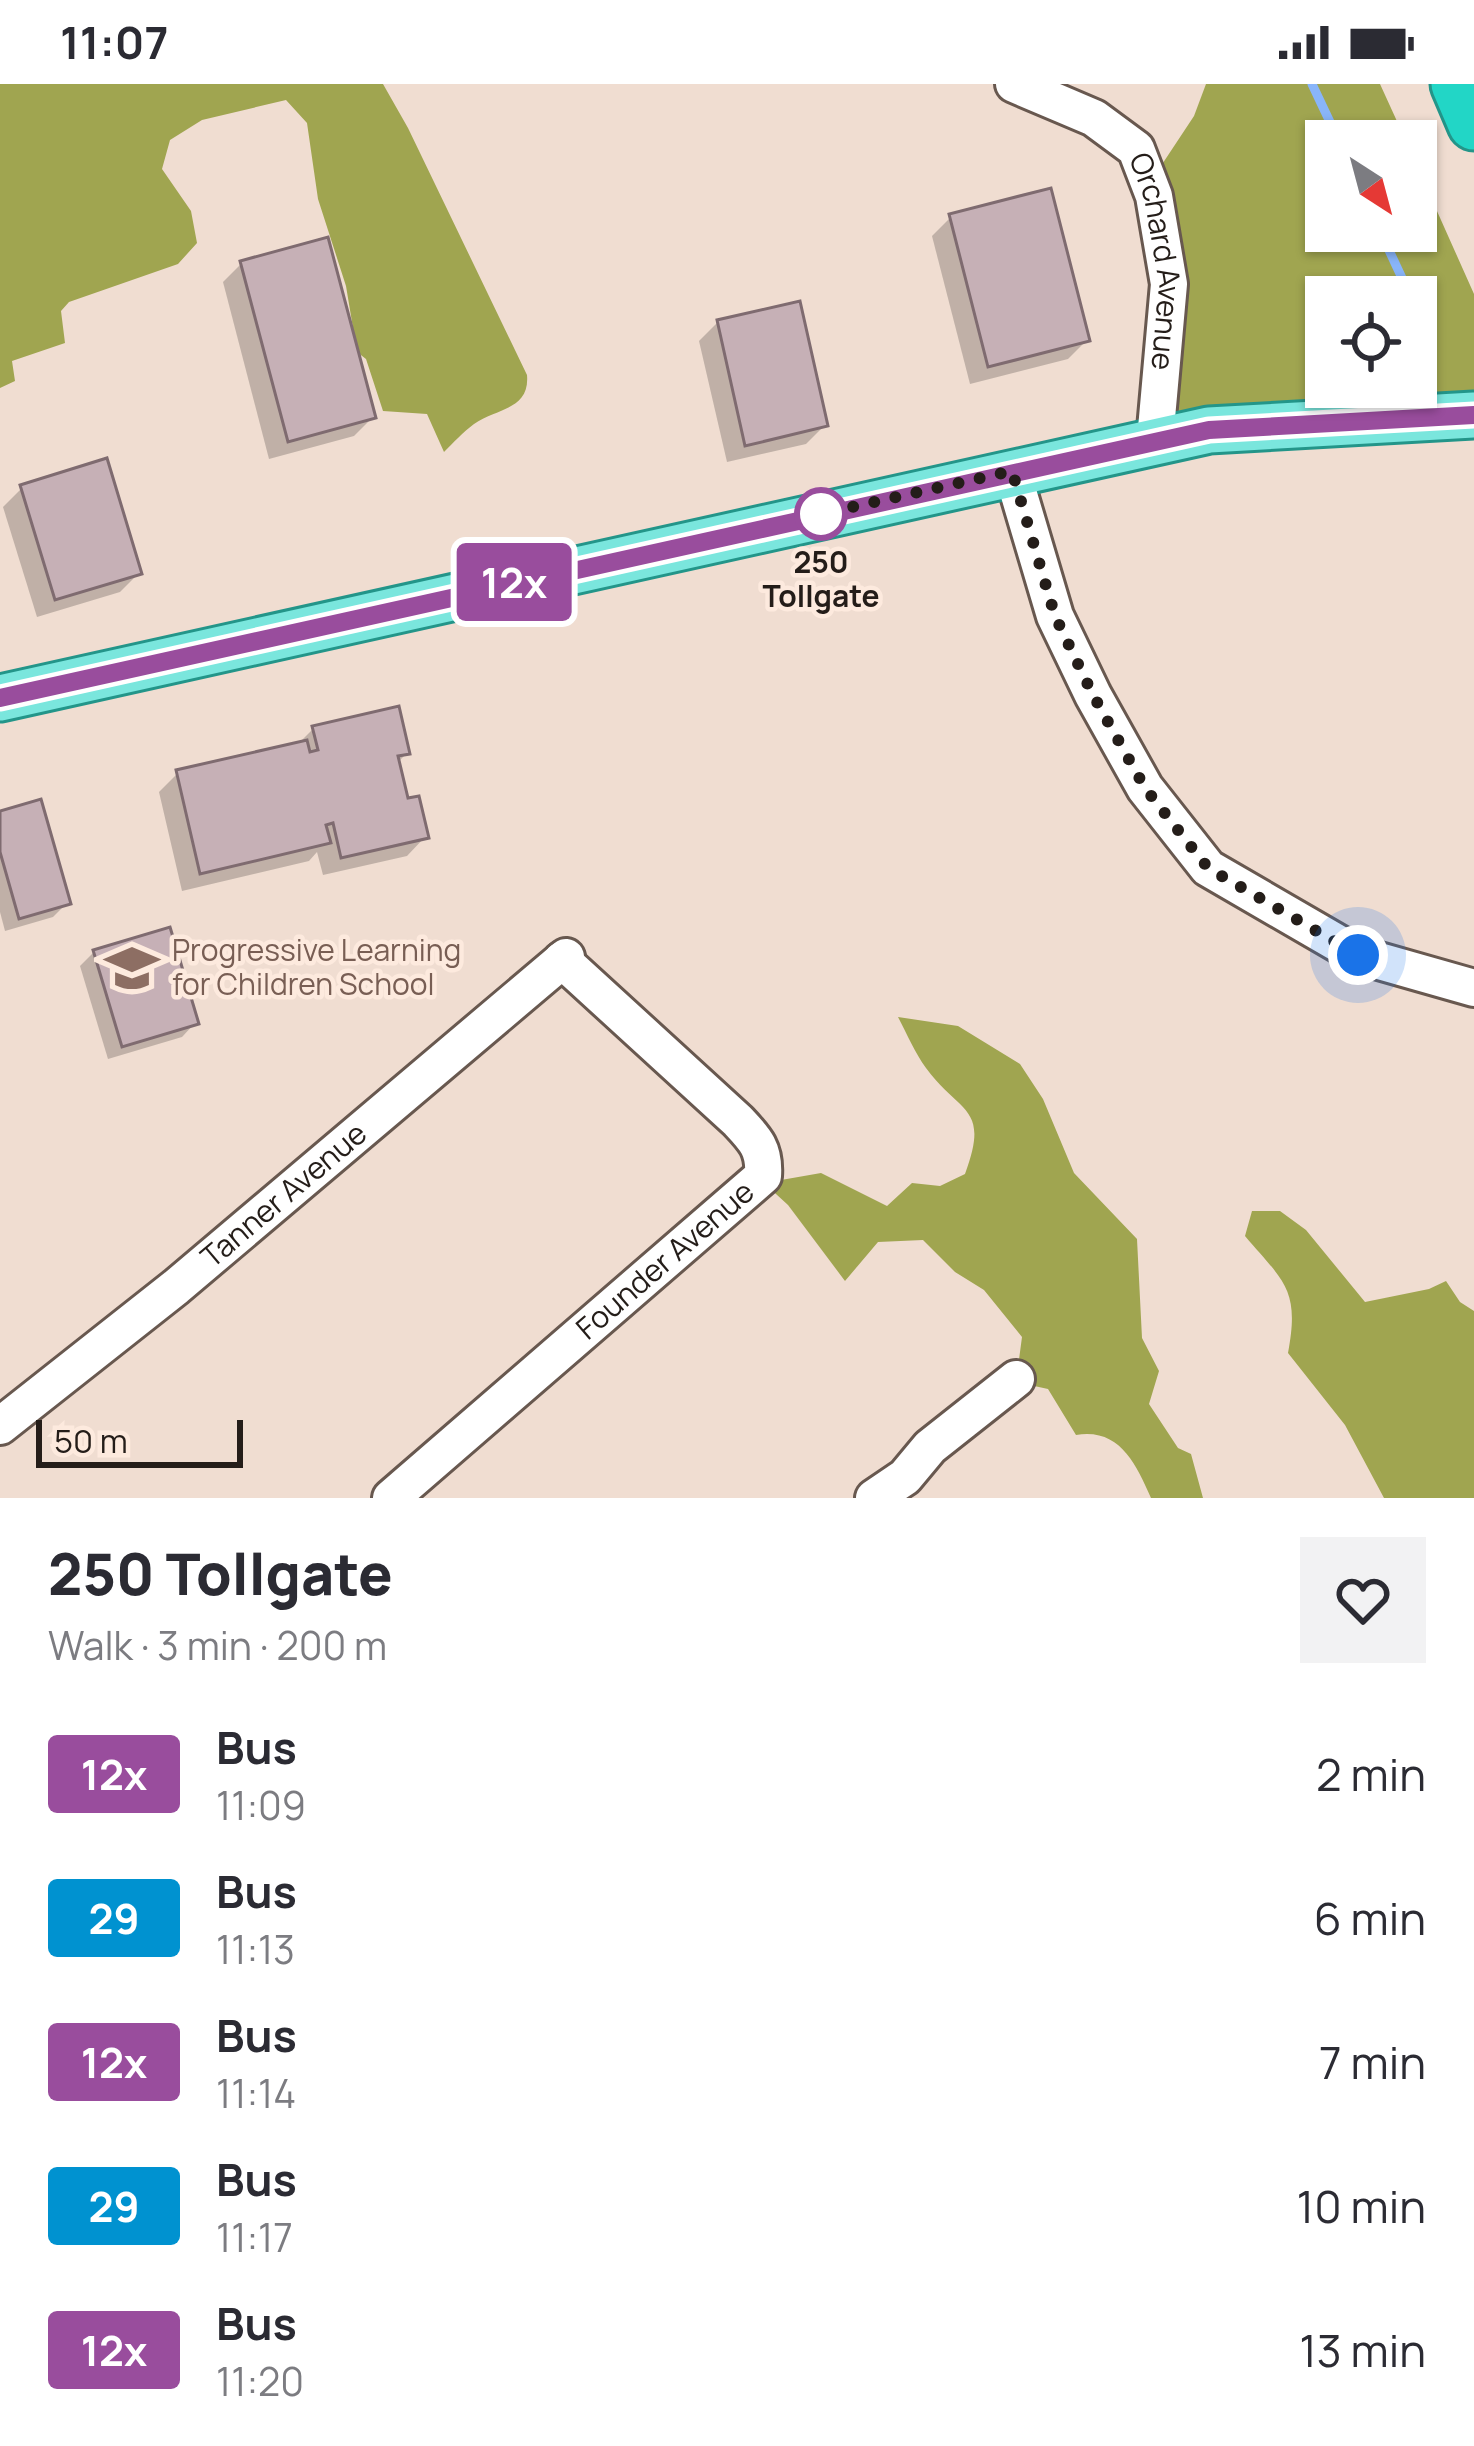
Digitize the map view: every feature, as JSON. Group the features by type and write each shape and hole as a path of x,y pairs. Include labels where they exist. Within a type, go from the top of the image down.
{"highway":[{"path":"1457,84 1474,124"}],"main road":[{"path":"0,698 1155,440 1209,430 1474,415"}],"street":[{"name":"Orchard Avenue","path":"1014,84 1094,118 1136,149 1154,196 1169,284 1155,440"},
{"path":"1012,471 1055,616 1093,695 1145,788 1208,868 1358,955 1474,988"},
{"name":"Tanner Avenue","path":"0,1426 176,1287 564,959"},
{"name":"Founder Avenue","path":"391,1498 764,1176 764,1157 749,1132 564,959"},
{"path":"874,1498 905,1477 930,1447 1016,1379"}],"green space":[{"path":"0,84 383,84 527,375 523,395 510,407 474,424 444,452 427,414 383,411 366,359 357,352 346,286 318,199 307,123 286,100 202,120 170,140 162,169 191,211 197,243 178,264 69,302 61,311 65,343 12,361 15,381 0,388"},
{"path":"1206,84 1380,84 1396,120 1305,120 1305,252 1437,252 1437,211 1474,294 1474,419 1167,440 1151,181 1194,116"},
{"path":"898,1017 958,1026 1020,1064 1043,1099 1074,1173 1137,1239 1142,1338 1159,1371 1149,1404 1178,1448 1191,1454 1203,1498 1151,1498 1124,1450 1104,1437 1076,1435 1048,1389 1016,1382 1022,1337 984,1290 955,1272 923,1240 878,1242 845,1281 788,1205 764,1183 821,1173 887,1206 912,1183 940,1186 965,1174 973,1123 926,1068"},
{"path":"1252,1211 1280,1211 1306,1230 1365,1302 1446,1281 1460,1302 1474,1311 1474,1498 1384,1498 1345,1425 1288,1353 1290,1300 1279,1276 1245,1236"}],"building":[{"path":"1051,188 1090,341 988,367 949,214"},
{"path":"328,237 376,418 288,442 240,261"},
{"path":"800,301 828,426 745,446 717,320"},
{"path":"107,458 142,574 55,600 20,485"},
{"path":"399,706 410,754 398,756 408,798 419,796 429,838 341,858 333,823 326,825 331,843 200,874 176,770 307,740 310,752 318,750 312,726"},
{"path":"41,799 71,904 19,919 0,852 0,811"},
{"path":"170,927 199,1024 122,1047 93,950"}],"waterway":[{"path":"1312,84 1329,120"},
{"path":"1390,252 1401,276"}],"bus line":[{"name":"12x","path":"0,698 1209,430 1474,415"}],"place":[{"name":"250 Tollgate","path":"821,514"},
{"name":"Progressive Learning for Children School","path":"132,968"}],"route":[{"path":"821,514 816,515 1012,471 1055,616 1145,788 1208,868 1358,955"}]}
